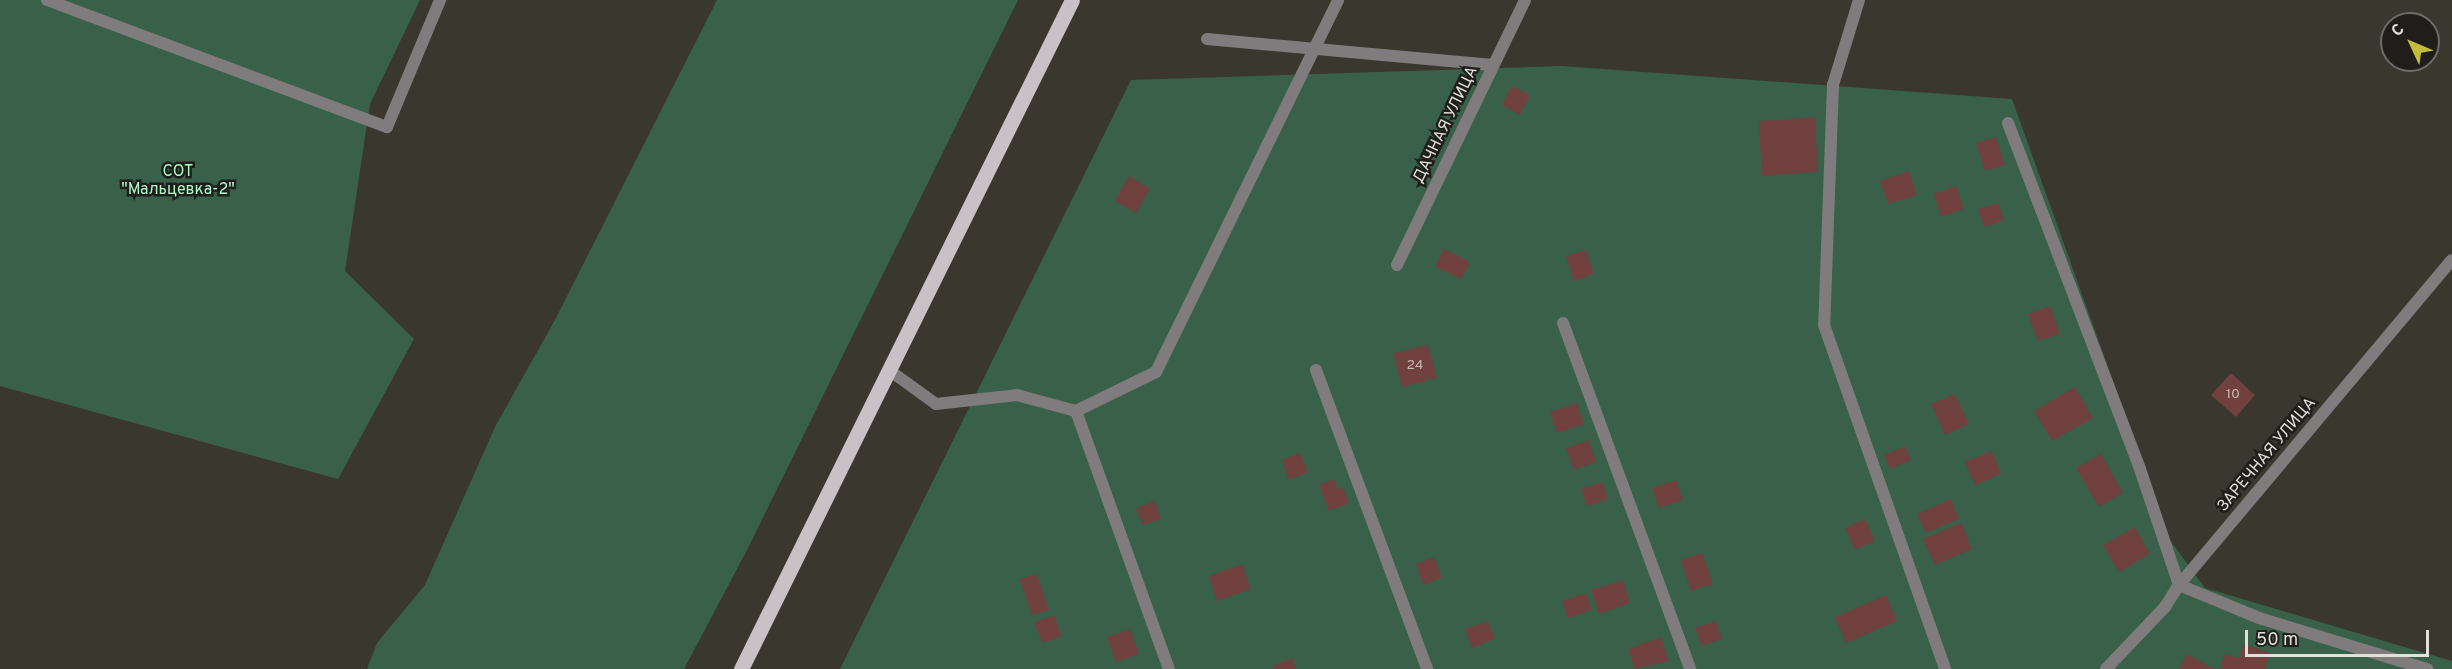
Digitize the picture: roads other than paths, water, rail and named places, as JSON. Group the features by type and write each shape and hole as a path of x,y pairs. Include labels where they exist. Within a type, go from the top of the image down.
{"main road":[{"path":"741,669 1072,0"}],"street":[{"path":"47,0 387,127 440,0"},
{"path":"889,370 936,404 1017,395 1076,411 1156,372 1338,0"},
{"name":"ДАЧНАЯ УЛИЦА","path":"1397,265 1525,0"},
{"path":"1858,0 1833,84 1824,325 1945,669"},
{"path":"1207,39 1493,65"},
{"path":"2008,123 2140,469 2179,585 2259,618 2427,669"},
{"name":"ЗАРЕЧНАЯ УЛИЦА","path":"2106,669 2165,607 2179,585 2452,260"},
{"path":"1563,323 1690,669"},
{"path":"1316,370 1427,669"},
{"path":"1076,411 1170,669"}],"park label":[{"name":"СОТ \"Мальцевка-2\"","path":"178,181"}]}
